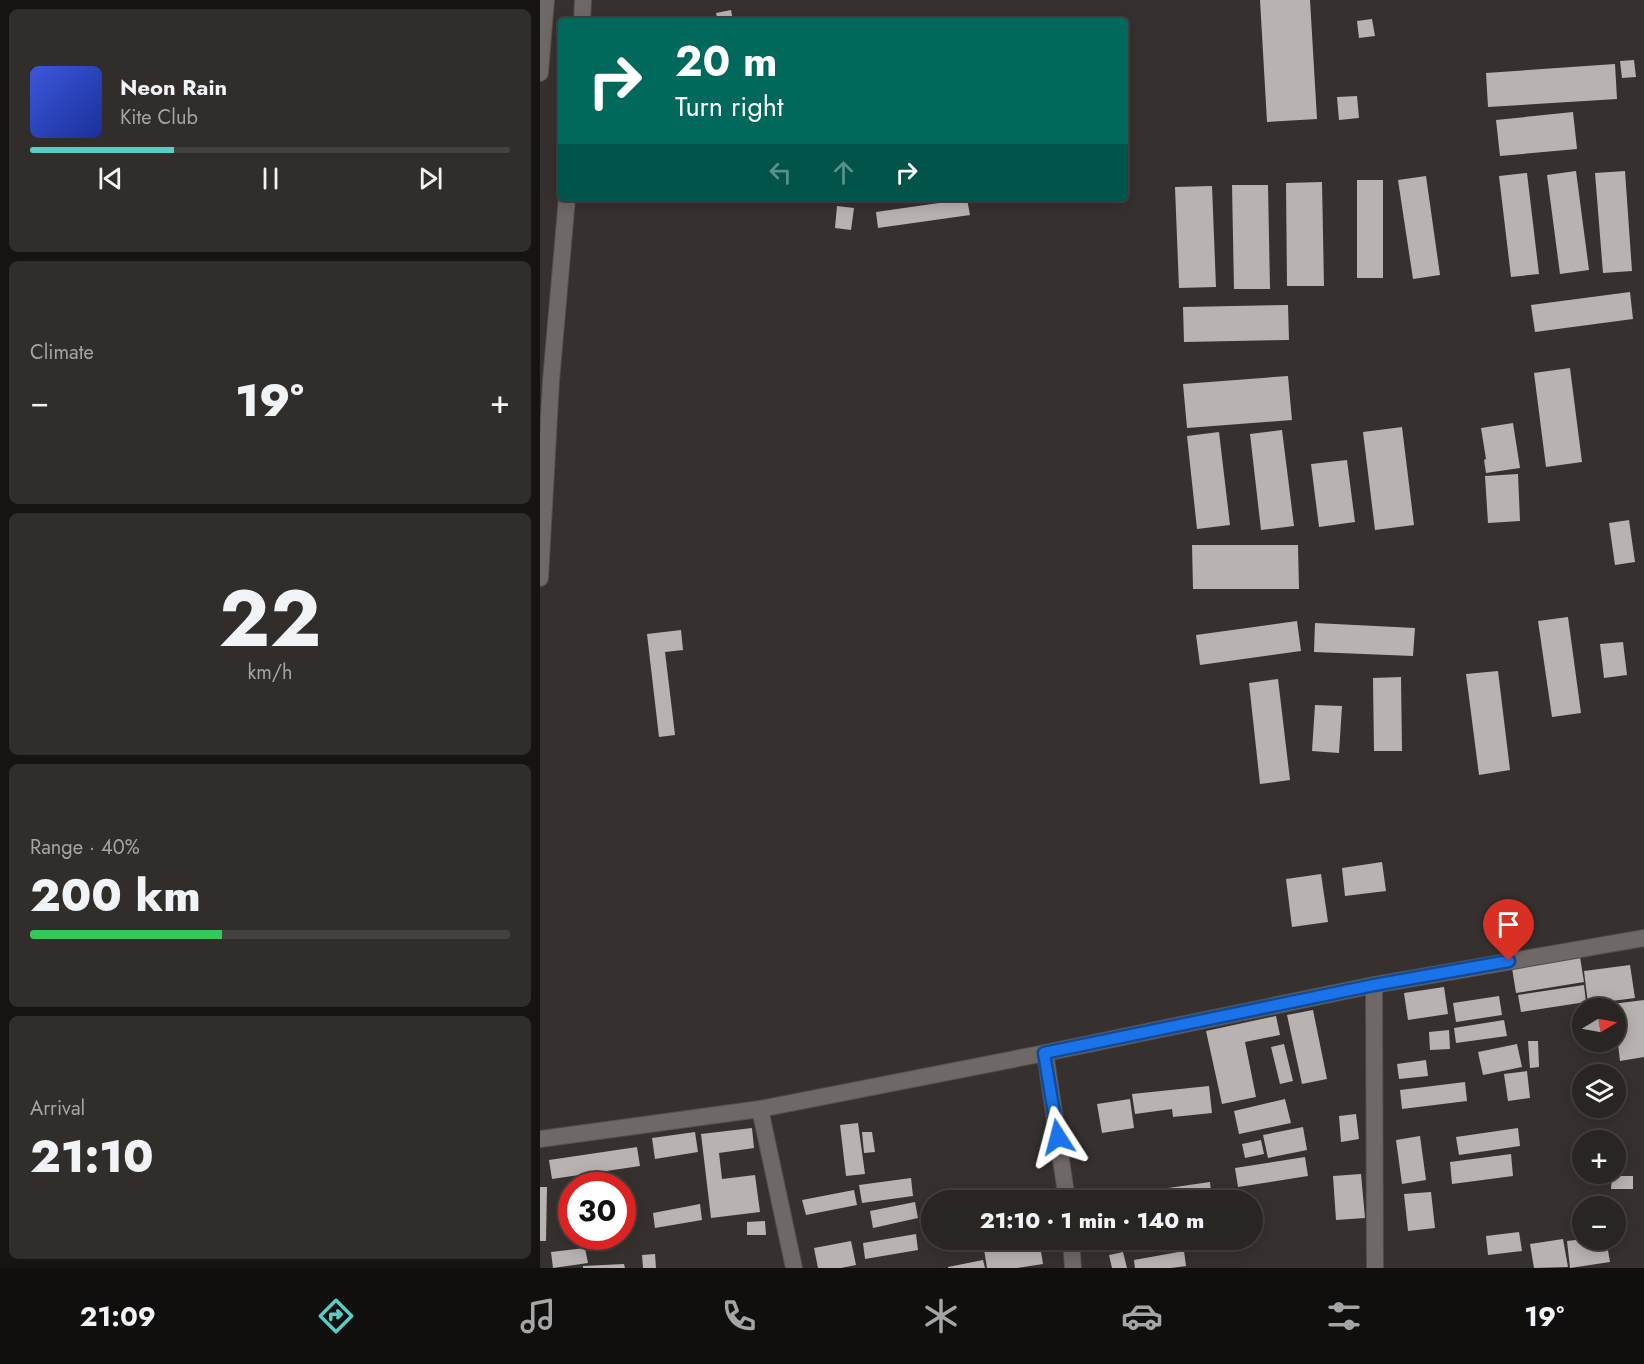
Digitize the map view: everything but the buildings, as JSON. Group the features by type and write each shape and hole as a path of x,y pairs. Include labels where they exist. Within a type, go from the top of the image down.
{"street":[{"path":"540,73 546,0"},
{"path":"582,18 584,0"},
{"path":"540,579 546,382 567,201"},
{"path":"540,1139 760,1109 1374,985 1644,938"},
{"path":"1374,985 1375,1268"},
{"path":"1044,1053 1065,1190"},
{"path":"760,1109 794,1268"},
{"path":"1072,1250 1073,1268"}],"route":[{"path":"1058,1137 1044,1053 1374,985 1509,961"}]}
